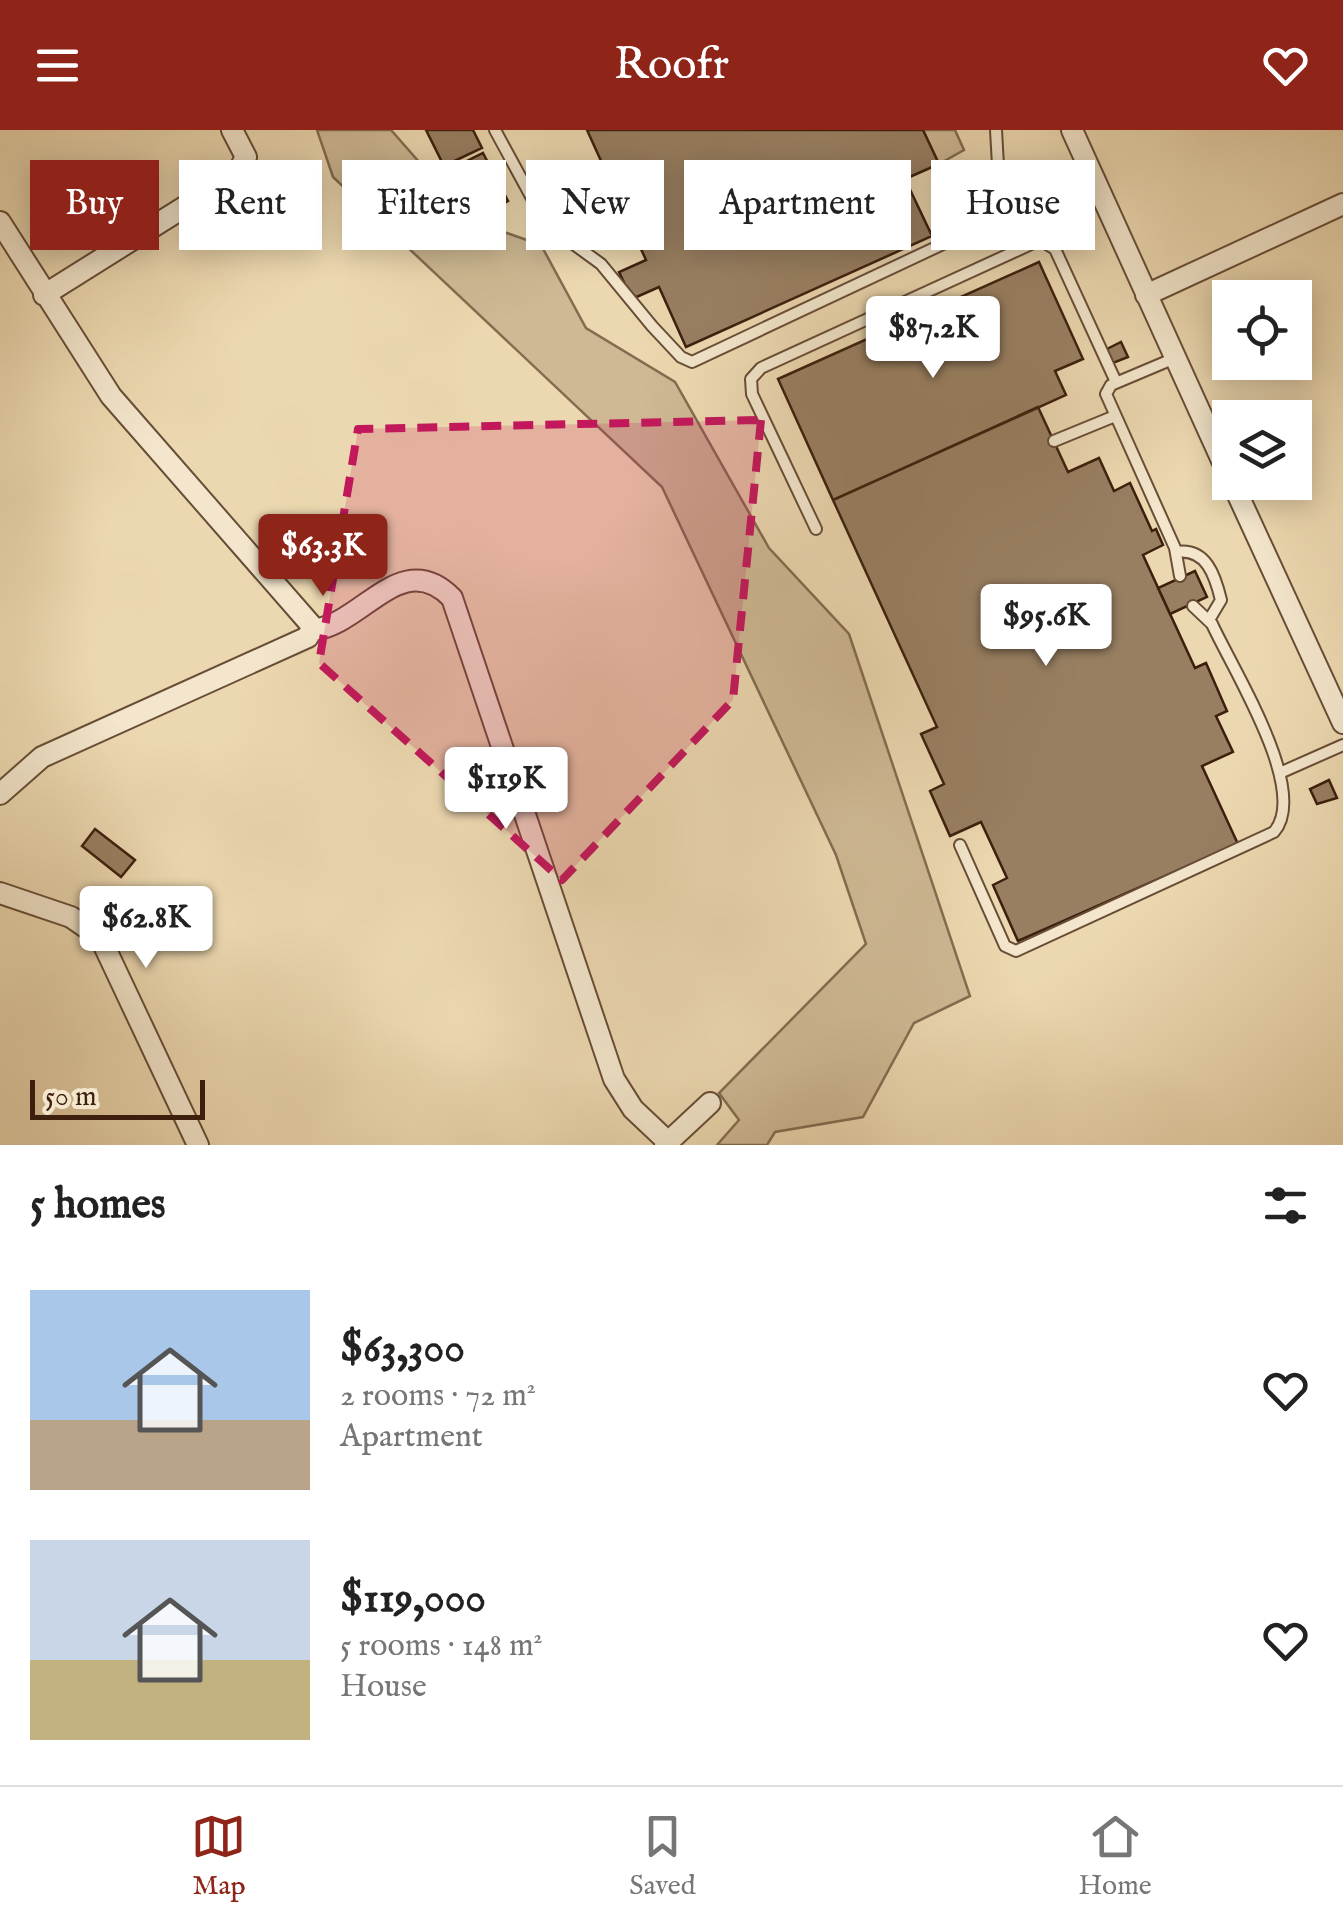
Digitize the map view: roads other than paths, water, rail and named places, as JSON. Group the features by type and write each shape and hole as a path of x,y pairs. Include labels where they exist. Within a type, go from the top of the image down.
{"street":[{"path":"44,295 237,174 245,164 246,153 232,130"},
{"path":"1072,130 1212,439"},
{"path":"1146,294 1343,204"},
{"path":"0,222 111,396 310,621 312,630 308,637 42,757 0,794"},
{"path":"1240,500 1343,723"},
{"path":"312,630 338,622 399,582 426,582 452,598 614,1079 632,1109 667,1143 710,1102"},
{"path":"0,892 72,918 100,937 198,1145"}],"lane":[{"path":"495,130 536,212 601,264 663,339 692,362 994,220 1000,201 996,130"},
{"path":"816,529 752,394 751,379 761,368 1040,240 1055,249 1116,382"},
{"path":"1175,358 1116,382 1106,394 1177,552 1180,576"},
{"path":"1054,441 1114,416"},
{"path":"1177,552 1194,551 1202,556 1221,600 1209,620"},
{"path":"960,845 1006,946 1016,951 1274,832 1284,818 1282,772 1209,620 1193,606"},
{"path":"1282,772 1343,745"}]}
